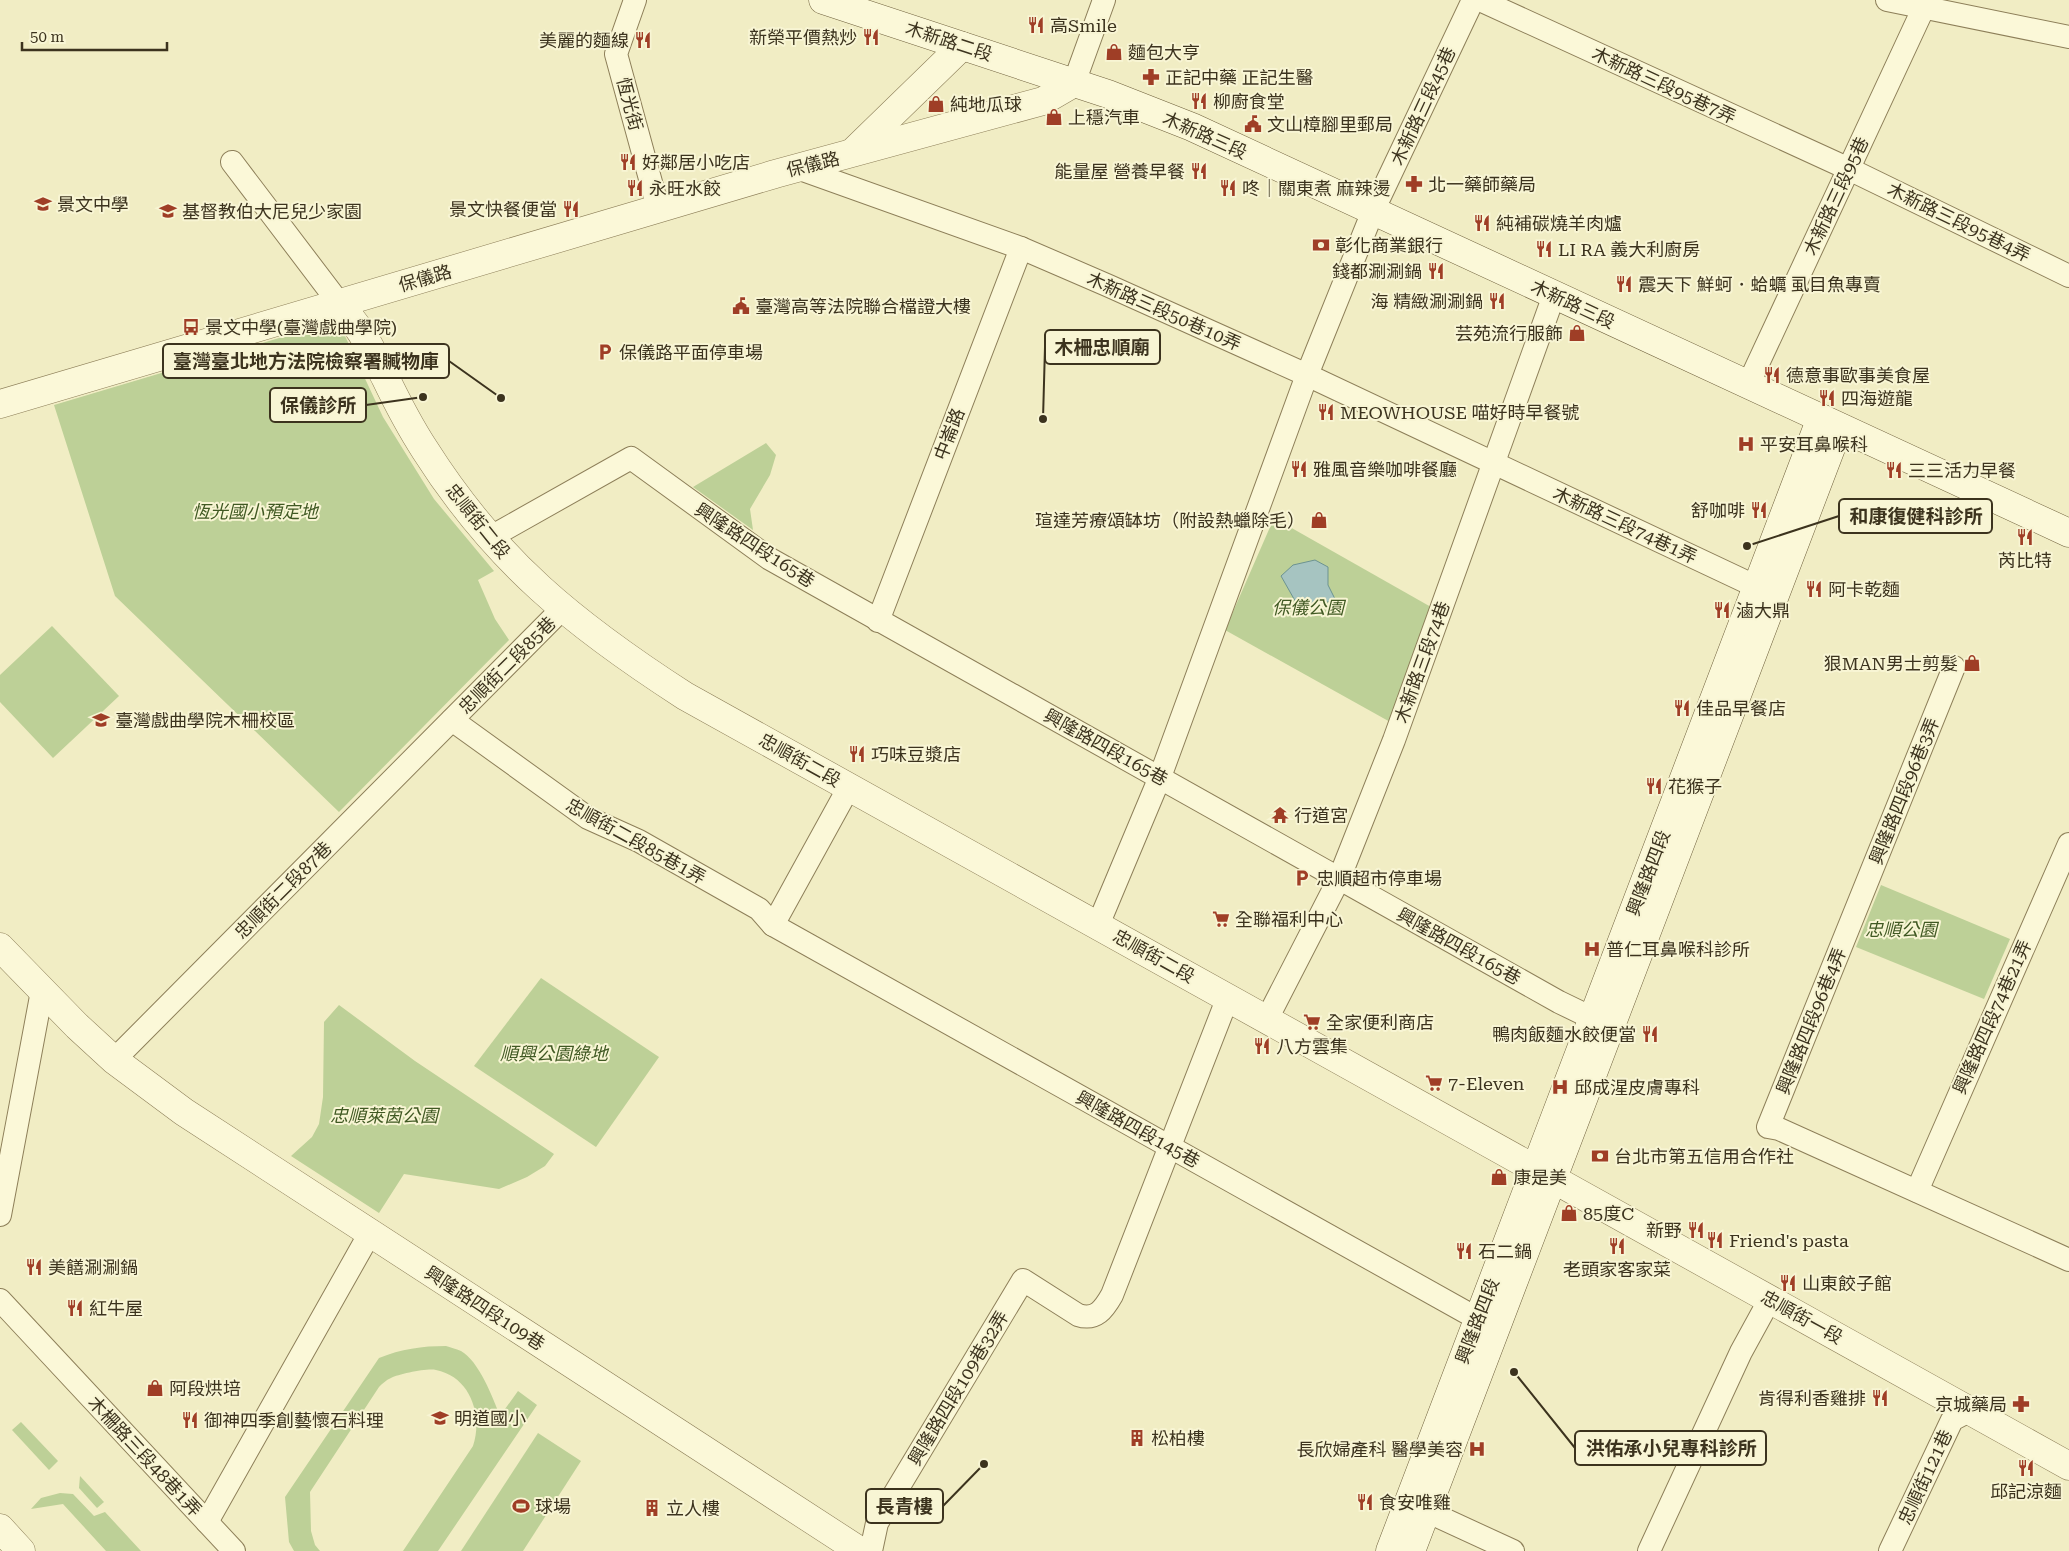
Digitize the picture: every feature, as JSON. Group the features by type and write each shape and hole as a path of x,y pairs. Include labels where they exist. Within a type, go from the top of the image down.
{"street":[{"name":"恆光街","path":"635,0 616,54 658,208"},
{"name":"木新路二段","path":"823,0 1074,83"},
{"path":"1074,83 1104,0"},
{"name":"木新路三段45巷","path":"1098,925 1160,777 1307,375 1373,211 1473,0"},
{"name":"木新路三段95巷7弄","path":"1480,0 1849,169"},
{"path":"1888,0 2069,37"},
{"name":"木新路三段95巷","path":"1748,385 1924,7"},
{"path":"850,154 962,46"},
{"name":"保儀路","path":"0,404 658,208 1043,101 1074,83"},
{"name":"木新路三段","path":"1074,83 1192,128 2069,533"},
{"name":"忠順街二段","path":"232,162 365,338 399,407 425,450 489,538 512,563 562,609 622,655 685,696 1545,1173"},
{"name":"木新路三段50巷10弄","path":"797,168 1021,248 1307,375 1493,464"},
{"name":"木新路三段95巷4弄","path":"1849,169 2069,276"},
{"name":"中崙路","path":"878,621 1021,248"},
{"name":"木新路三段74巷","path":"1267,1019 1339,879 1394,740 1554,295"},
{"name":"興隆路四段","path":"1390,1551 1417,1507 1504,1306 1592,1018 1756,587 1830,423"},
{"name":"興隆路四段","path":"1412,1551 1417,1507 1478,1319 1545,1173 1830,423"},
{"name":"興隆路四段165巷","path":"489,538 631,458 770,559 1559,1002 1592,1018"},
{"name":"木新路三段74巷1弄","path":"1493,464 1756,587"},
{"name":"忠順街二段85巷","path":"452,720 562,609"},
{"name":"興隆路四段96巷3弄","path":"1854,915 1954,668"},
{"name":"忠順街二段85巷1弄","path":"452,720 588,818 639,841 759,909 773,925"},
{"name":"忠順街二段87巷","path":"114,1060 452,720"},
{"path":"773,925 849,787"},
{"name":"興隆路四段74巷21弄","path":"1916,1191 2069,844"},
{"name":"興隆路四段96巷4弄","path":"1854,915 1768,1127 1779,1129 1916,1191"},
{"name":"興隆路四段145巷","path":"773,925 1478,1319"},
{"name":"興隆路四段109巷","path":"0,947 42,991 114,1060 184,1112 860,1551"},
{"path":"0,1215 42,991"},
{"path":"1170,1147 1228,997"},
{"name":"興隆路四段109巷32弄","path":"871,1551 877,1522 1023,1280 1078,1315 1087,1318 1096,1316 1100,1312 1112,1295 1170,1147"},
{"name":"忠順街一段","path":"1545,1173 2069,1466"},
{"path":"1916,1191 2063,1257"},
{"name":"木柵路三段48巷1弄","path":"0,1300 207,1522 370,1233"},
{"path":"1649,1551 1741,1352 1770,1299"},
{"path":"1478,1319 1504,1306"},
{"name":"忠順街121巷","path":"1890,1551 1952,1420 1969,1411"},
{"path":"1417,1507 1513,1551"},
{"path":"207,1522 234,1551"},
{"path":"0,1528 21,1551"}],"green space":[{"name":"恆光國小預定地","path":"326,324 333,325 345,336 383,417 434,499 494,571 478,580 495,619 509,640 339,812 115,596 54,405"},
{"path":"766,443 776,455 770,475 750,509 753,530 693,487"},
{"name":"保儀公園","path":"1274,518 1431,607 1392,723 1225,630"},
{"path":"52,626 119,696 53,758 0,702 0,675"},
{"name":"忠順公園","path":"1881,885 2010,939 1984,999 1856,947"},
{"name":"順興公園綠地","path":"541,978 659,1057 596,1147 474,1066"},
{"name":"忠順萊茵公園","path":"339,1005 415,1061 554,1154 545,1166 527,1177 499,1189 404,1174 379,1213 291,1156 312,1137 319,1124 323,1097 324,1022"},
{"path":"446,1346 461,1351 474,1363 485,1380 500,1416 518,1391 537,1405 438,1551 403,1551 473,1446 476,1422 475,1411 466,1389 448,1374 436,1370 426,1370 395,1376 379,1387 310,1492 311,1531 315,1545 320,1551 294,1551 289,1542 285,1497 379,1358 395,1352"},
{"path":"21,1422 58,1461 49,1470 12,1430"},
{"name":"球場","path":"538,1433 581,1461 523,1551 461,1551"},
{"path":"80,1476 104,1502 97,1508 79,1488"},
{"path":"60,1493 73,1494 94,1516 105,1512 141,1551 106,1551 63,1504 31,1509 41,1498"}],"water":[{"path":"1315,560 1328,567 1328,585 1335,599 1320,605 1298,606 1281,576 1293,565"}],"place":[{"name":"高Smile","path":"1036,25"},
{"name":"新榮平價熱炒","path":"871,37"},
{"name":"美麗的麵線","path":"643,40"},
{"name":"麵包大亨","path":"1114,52"},
{"name":"正記中藥 正記生醫","path":"1151,77"},
{"name":"柳廚食堂","path":"1199,101"},
{"name":"純地瓜球","path":"936,104"},
{"name":"上穩汽車","path":"1054,117"},
{"name":"文山樟腳里郵局","path":"1253,124"},
{"name":"好鄰居小吃店","path":"628,162"},
{"name":"能量屋 營養早餐","path":"1199,171"},
{"name":"北一藥師藥局","path":"1414,184"},
{"name":"永旺水餃","path":"635,188"},
{"name":"咚｜關東煮 麻辣燙","path":"1228,188"},
{"name":"景文中學","path":"43,204"},
{"name":"景文快餐便當","path":"571,209"},
{"name":"基督教伯大尼兒少家園","path":"168,211"},
{"name":"純補碳燒羊肉爐","path":"1482,223"},
{"name":"彰化商業銀行","path":"1321,245"},
{"name":"LI RA 義大利廚房","path":"1544,249"},
{"name":"錢都涮涮鍋","path":"1436,271"},
{"name":"震天下 鮮蚵．蛤蠣 虱目魚專賣","path":"1624,284"},
{"name":"海 精緻涮涮鍋","path":"1497,301"},
{"name":"臺灣高等法院聯合檔證大樓","path":"741,306"},
{"name":"景文中學(臺灣戲曲學院)","path":"191,327"},
{"name":"芸苑流行服飾","path":"1577,333"},
{"name":"保儀路平面停車場","path":"605,352"},
{"name":"德意事歐事美食屋","path":"1772,375"},
{"name":"保儀診所","path":"423,397"},
{"name":"臺灣臺北地方法院檢察署贓物庫","path":"501,398"},
{"name":"四海遊龍","path":"1827,398"},
{"name":"MEOWHOUSE 喵好時早餐號","path":"1326,412"},
{"name":"木柵忠順廟","path":"1043,419"},
{"name":"平安耳鼻喉科","path":"1746,444"},
{"name":"雅風音樂咖啡餐廳","path":"1299,469"},
{"name":"三三活力早餐","path":"1894,470"},
{"name":"舒咖啡","path":"1759,510"},
{"name":"瑄達芳療頌缽坊（附設熱蠟除毛）","path":"1319,520"},
{"name":"芮比特","path":"2025,537"},
{"name":"和康復健科診所","path":"1747,546"},
{"name":"阿卡乾麵","path":"1814,589"},
{"name":"滷大鼎","path":"1722,610"},
{"name":"狠MAN男士剪髮","path":"1972,663"},
{"name":"佳品早餐店","path":"1682,708"},
{"name":"臺灣戲曲學院木柵校區","path":"101,720"},
{"name":"巧味豆漿店","path":"857,754"},
{"name":"花猴子","path":"1654,786"},
{"name":"行道宮","path":"1280,815"},
{"name":"忠順超市停車場","path":"1302,878"},
{"name":"全聯福利中心","path":"1221,919"},
{"name":"普仁耳鼻喉科診所","path":"1592,949"},
{"name":"全家便利商店","path":"1312,1022"},
{"name":"鴨肉飯麵水餃便當","path":"1650,1034"},
{"name":"八方雲集","path":"1262,1046"},
{"name":"7-Eleven","path":"1434,1083"},
{"name":"邱成湦皮膚專科","path":"1560,1087"},
{"name":"台北市第五信用合作社","path":"1600,1156"},
{"name":"康是美","path":"1499,1177"},
{"name":"85度C","path":"1569,1213"},
{"name":"新野","path":"1696,1230"},
{"name":"Friend's pasta","path":"1715,1240"},
{"name":"老頭家客家菜","path":"1617,1246"},
{"name":"石二鍋","path":"1464,1251"},
{"name":"美饍涮涮鍋","path":"34,1267"},
{"name":"山東餃子館","path":"1788,1283"},
{"name":"紅牛屋","path":"75,1308"},
{"name":"洪佑承小兒專科診所","path":"1514,1372"},
{"name":"阿段烘培","path":"155,1388"},
{"name":"肯得利香雞排","path":"1880,1398"},
{"name":"京城藥局","path":"2021,1404"},
{"name":"明道國小","path":"440,1418"},
{"name":"御神四季創藝懷石料理","path":"190,1420"},
{"name":"松柏樓","path":"1137,1438"},
{"name":"長欣婦產科 醫學美容","path":"1477,1449"},
{"name":"長青樓","path":"984,1464"},
{"name":"邱記涼麵","path":"2026,1468"},
{"name":"食安唯雞","path":"1365,1502"},
{"name":"球場","path":"521,1506"},
{"name":"立人樓","path":"652,1508"}]}
